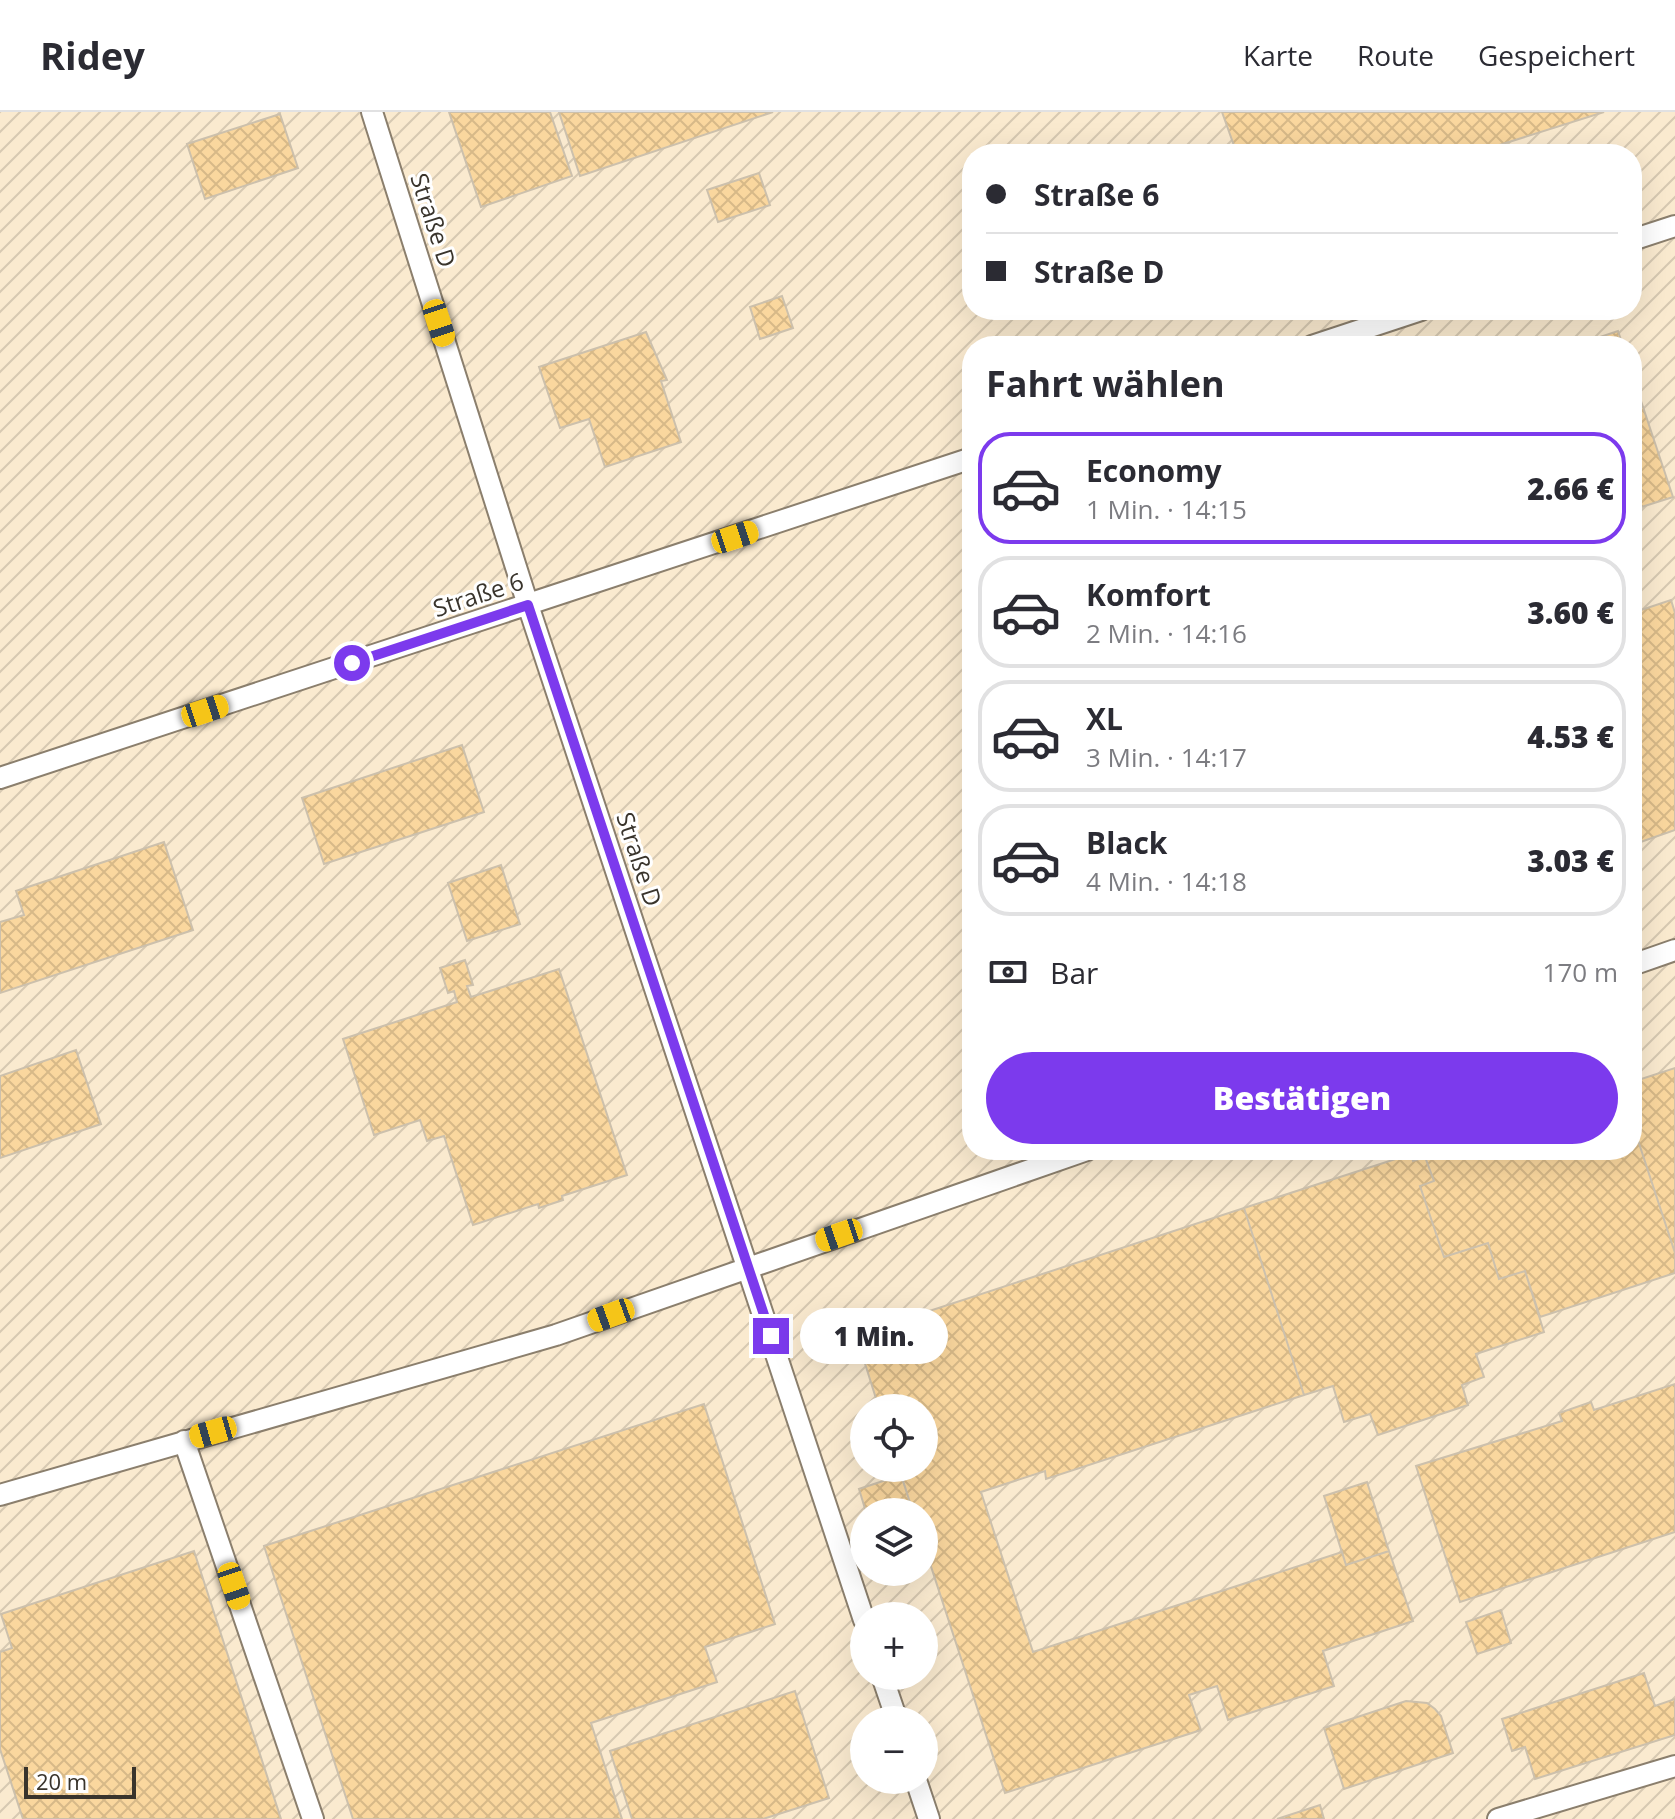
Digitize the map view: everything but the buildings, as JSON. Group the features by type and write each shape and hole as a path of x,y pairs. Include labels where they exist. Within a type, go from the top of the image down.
{"lane":[{"name":"Straße D","path":"372,112 528,605 858,1602"},
{"path":"1642,237 1675,226"},
{"path":"1342,336 1391,320"},
{"name":"Straße 6","path":"0,778 962,461"},
{"path":"1642,962 1675,950"},
{"path":"0,1495 556,1335 1058,1160"},
{"path":"184,1441 313,1819"},
{"path":"1498,1819 1675,1766"},
{"path":"921,1794 929,1819"}],"shaded area":[{"path":"0,112 1675,112 1675,1819 0,1819"}],"route":[{"path":"352,663 528,605 771,1336"}]}
